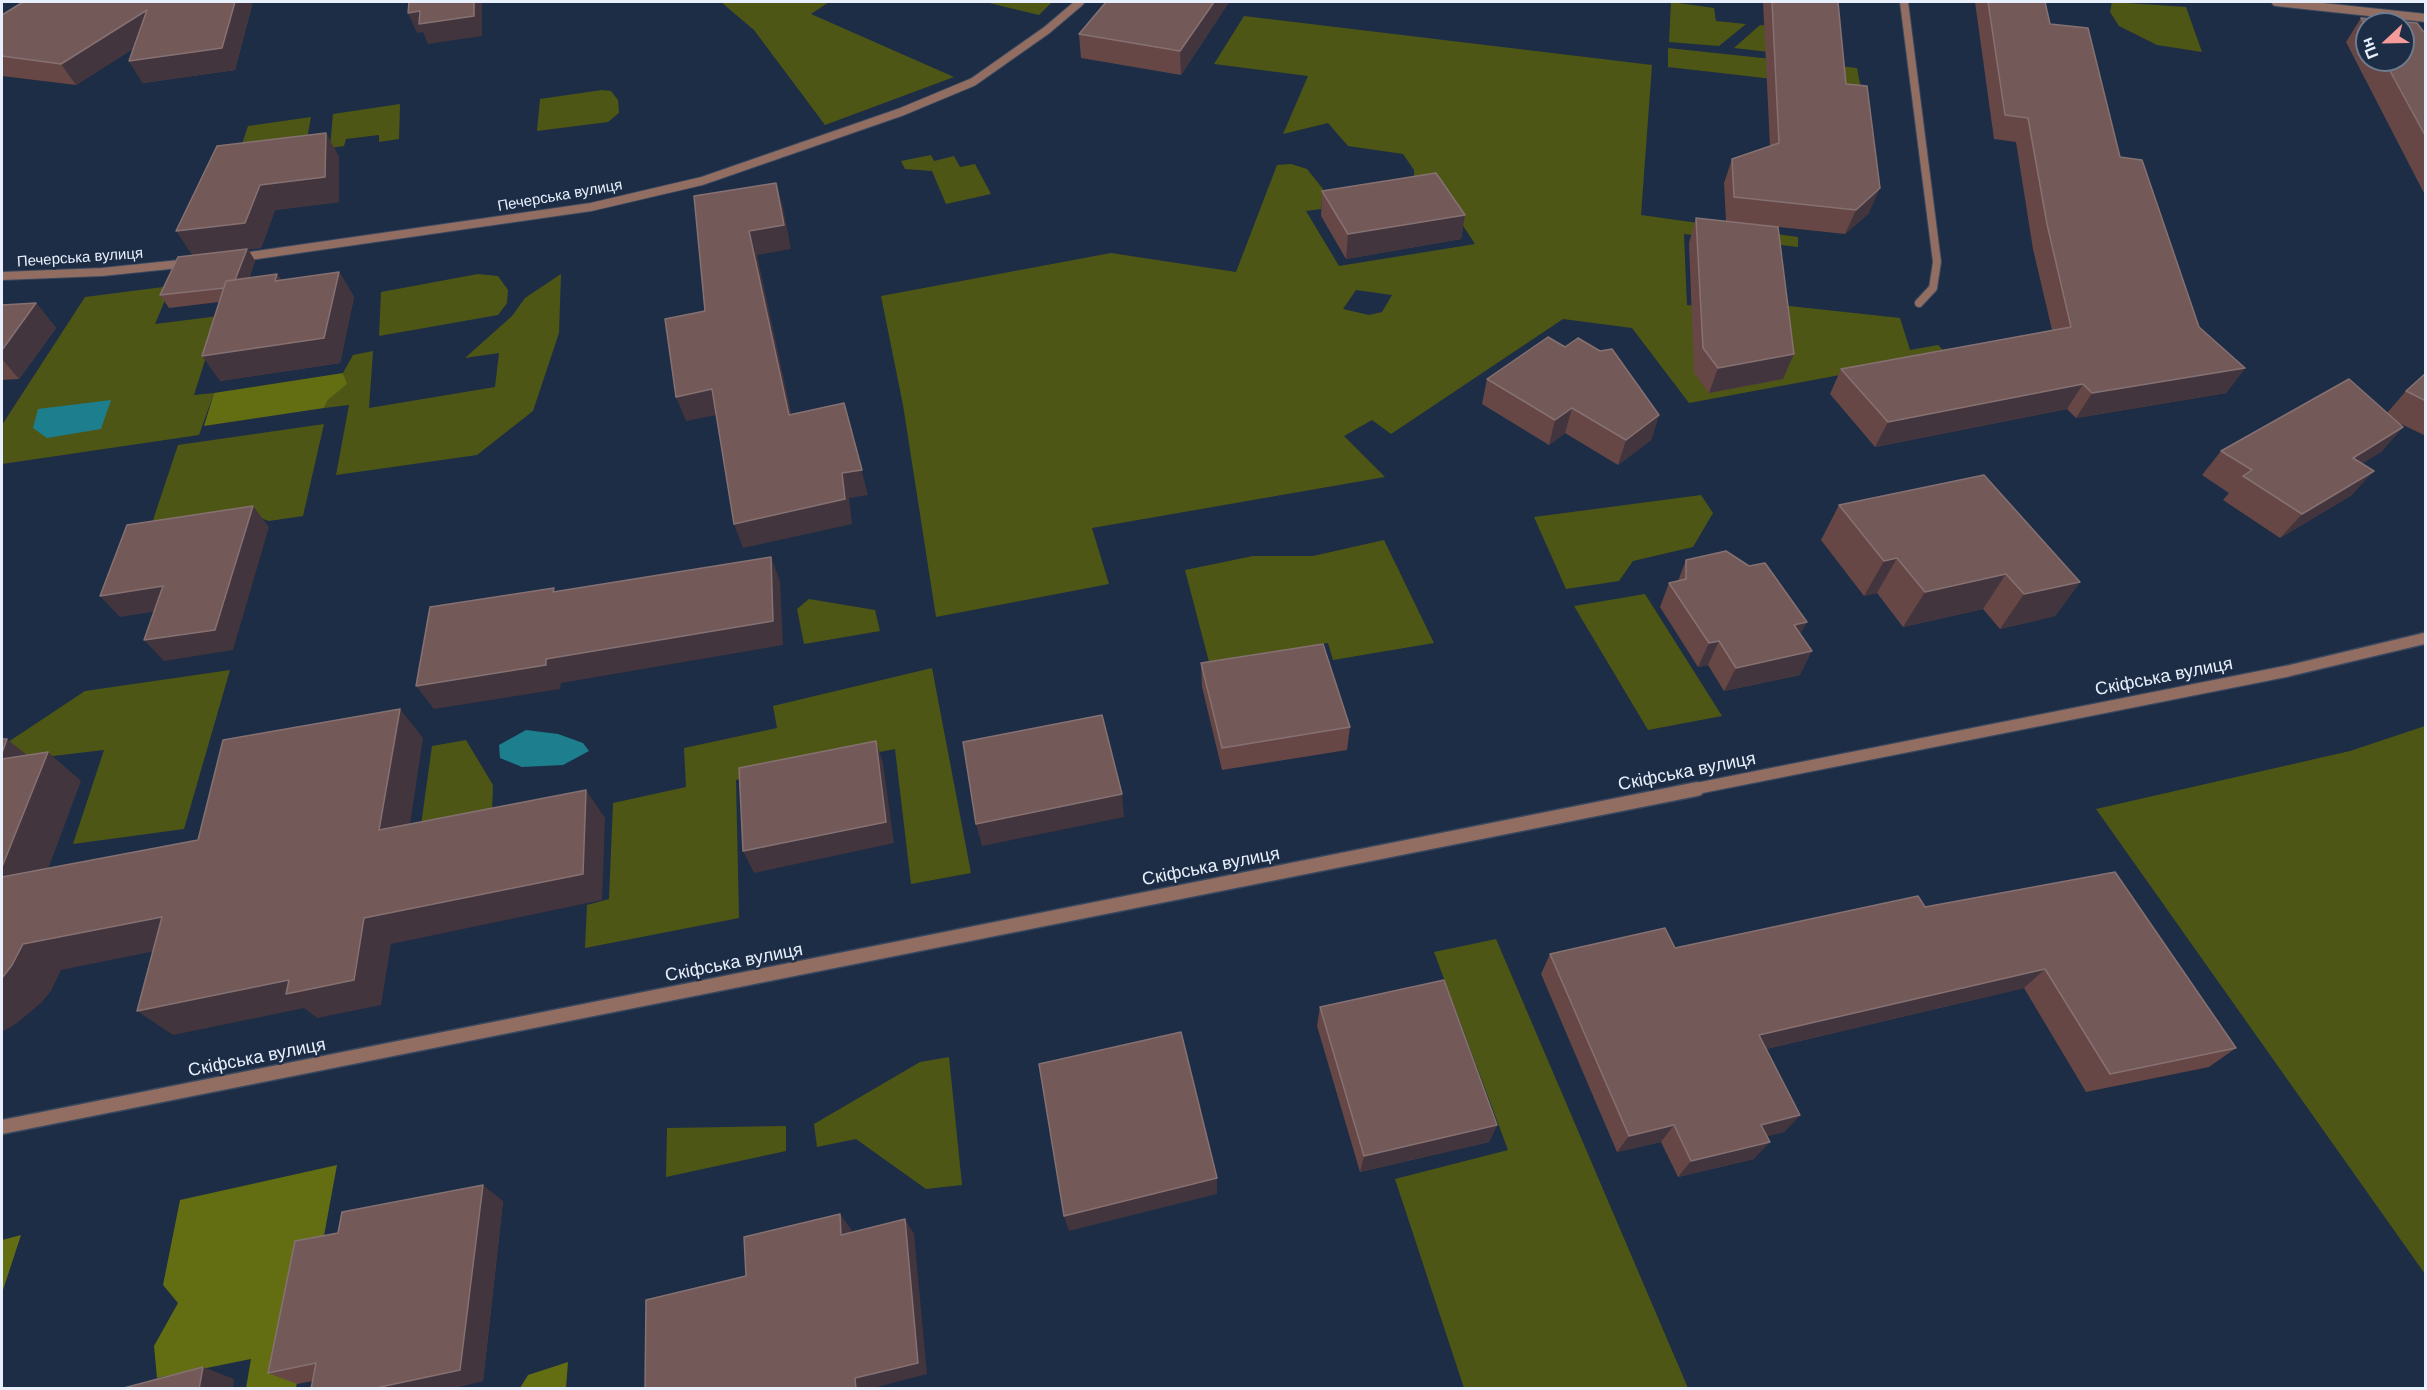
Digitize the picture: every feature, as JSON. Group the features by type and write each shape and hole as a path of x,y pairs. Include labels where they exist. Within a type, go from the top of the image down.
{"street":[{"name":"Печерська вулиця","path":"222,259 591,207 702,181 901,112 973,82 1047,30 1080,2"},
{"path":"1904,2 1938,262 1933,288 1919,303"},
{"path":"2276,2 2426,18"},
{"name":"Печерська вулиця","path":"2,276 102,272 200,261"},
{"name":"Скіфська вулиця","path":"2,1127 2264,676 2426,638"}],"shaded area":[{"path":"721,2 829,2 811,14 954,77 825,125 754,30"},
{"path":"985,2 1052,2 1039,15"},
{"path":"1671,2 1714,8 1716,21 1746,24 1719,46 1669,42"},
{"path":"2112,2 2186,7 2202,52 2157,45 2119,26 2110,12"},
{"path":"1244,16 1652,65 1641,215 1798,237 1798,247 1684,234 1687,305 1773,314 1771,304 1900,318 1910,350 1938,345 1948,355 1689,403 1632,328 1563,319 1391,434 1372,420 1344,436 1385,477 1092,528 1109,584 936,617 903,405 881,296 1111,253 1236,272 1277,165 1291,164 1307,169 1323,189 1321,209 1306,211 1339,266 1475,244 1439,189 1414,193 1414,170 1403,154 1348,146 1328,123 1283,134 1308,76 1214,64","holes":["1356,290 1392,295 1382,312 1369,315 1343,309"]},
{"path":"1760,25 1780,27 1814,57 1734,48"},
{"path":"1668,48 1857,68 1861,89 1668,67"},
{"path":"602,90 611,91 618,100 619,113 608,122 537,131 540,99"},
{"path":"400,104 399,139 379,142 379,135 346,139 344,146 330,148 333,114"},
{"path":"311,117 306,144 239,153 248,126"},
{"path":"931,155 934,161 954,156 960,167 975,164 991,194 946,204 932,171 905,169 901,161"},
{"path":"478,274 498,276 508,290 507,303 498,315 379,336 381,292"},
{"path":"561,274 559,333 533,411 477,455 336,475 349,405 324,408 328,400 346,384 343,373 353,355 373,351 369,408 495,387 499,353 465,358 512,316 525,298"},
{"path":"171,286 155,324 219,316 194,395 214,393 199,435 2,464 2,425 85,297"},
{"path":"111,400 101,429 47,438 33,428 38,409"},
{"path":"324,424 303,516 269,521 257,517 147,538 178,445"},
{"path":"1701,495 1713,513 1693,547 1633,561 1619,581 1566,589 1534,517"},
{"path":"1384,540 1434,643 1333,660 1328,643 1209,662 1185,570 1253,556 1313,556"},
{"path":"1645,594 1722,716 1648,730 1574,606"},
{"path":"809,599 875,610 880,631 804,644 797,609"},
{"path":"932,668 971,873 911,884 895,749 736,780 739,918 585,948 587,905 609,899 613,803 686,787 684,748 777,728 773,706"},
{"path":"230,670 184,829 73,844 104,750 2,762 2,746 85,691"},
{"path":"2426,726 2425,1274 2096,809 2350,751"},
{"path":"526,730 558,734 583,743 589,751 563,765 522,767 500,758 499,745"},
{"path":"466,740 493,785 492,811 421,825 432,746"},
{"path":"1496,939 1688,1388 1464,1388 1395,1179 1508,1150 1434,952"},
{"path":"949,1057 962,1185 926,1189 856,1139 817,1147 814,1124 920,1062"},
{"path":"786,1126 786,1151 666,1177 667,1128"}],"green space":[{"path":"343,373 347,384 328,400 324,408 204,426 214,393"},
{"path":"337,1165 296,1388 246,1388 251,1359 157,1378 154,1346 178,1303 163,1285 180,1200"},
{"path":"21,1235 2,1293 2,1240"},
{"path":"568,1362 566,1388 520,1388 528,1375"}],"building":[{"path":"23,2 235,2 222,48 129,61 147,10 61,64 2,56 2,15"},
{"path":"409,2 474,2 474,16 419,24 420,11 408,13"},
{"path":"1106,2 1214,2 1180,51 1079,34"},
{"path":"1772,2 1838,2 1846,84 1867,86 1880,188 1856,210 1734,197 1732,159 1779,143"},
{"path":"1988,2 2045,2 2050,24 2088,28 2120,157 2142,160 2199,327 2245,368 2092,393 2083,384 1888,422 1841,369 2071,327 2047,224 2028,118 2005,115"},
{"path":"2415,23 2426,31 2426,137 2391,72 2415,72"},
{"path":"326,133 325,177 260,185 245,223 176,231 217,146"},
{"path":"1436,173 1465,215 1348,234 1322,191"},
{"path":"776,183 784,225 749,231 789,415 844,403 862,470 842,473 845,499 734,524 712,389 676,397 665,319 705,311 694,196"},
{"path":"1696,218 1778,227 1794,354 1718,368 1703,348"},
{"path":"247,249 235,280 226,281 224,288 160,295 178,257"},
{"path":"339,272 324,338 202,356 226,281 277,274 275,281"},
{"path":"36,303 2,350 2,305"},
{"path":"1548,337 1565,347 1578,338 1600,351 1612,349 1659,415 1626,440 1572,408 1555,420 1487,379"},
{"path":"2426,373 2426,401 2406,391"},
{"path":"2349,379 2403,427 2353,458 2374,471 2302,514 2243,476 2252,470 2221,451"},
{"path":"1984,475 2080,582 2024,594 2006,574 1925,592 1897,558 1884,561 1839,505"},
{"path":"253,506 215,630 144,640 163,586 100,596 127,525"},
{"path":"1726,551 1749,566 1765,563 1807,622 1794,625 1812,651 1736,668 1719,641 1709,643 1669,583 1686,579 1686,560"},
{"path":"771,557 773,621 546,659 546,665 416,686 430,607 554,588 553,592"},
{"path":"1323,644 1350,727 1222,748 1201,663"},
{"path":"400,709 379,830 586,790 583,874 364,918 354,980 286,994 289,980 137,1011 162,917 23,944 2,978 2,877 198,840 223,740"},
{"path":"1102,715 1122,794 976,824 963,742"},
{"path":"2,739 7,739 2,753"},
{"path":"876,741 886,822 743,851 739,768"},
{"path":"48,752 2,867 2,759"},
{"path":"2115,872 2236,1048 2110,1074 2045,969 1759,1035 1800,1115 1761,1125 1770,1142 1691,1161 1674,1125 1629,1136 1550,954 1665,928 1675,948 1918,896 1925,907"},
{"path":"1444,980 1497,1125 1364,1156 1320,1007"},
{"path":"1181,1032 1217,1178 1064,1216 1039,1064"},
{"path":"483,1185 460,1370 371,1389 311,1389 316,1363 268,1373 295,1241 338,1233 342,1212"},
{"path":"840,1214 841,1235 905,1219 918,1363 855,1378 856,1389 645,1389 646,1300 746,1276 744,1237"},
{"path":"203,1367 199,1389 120,1389"}]}
